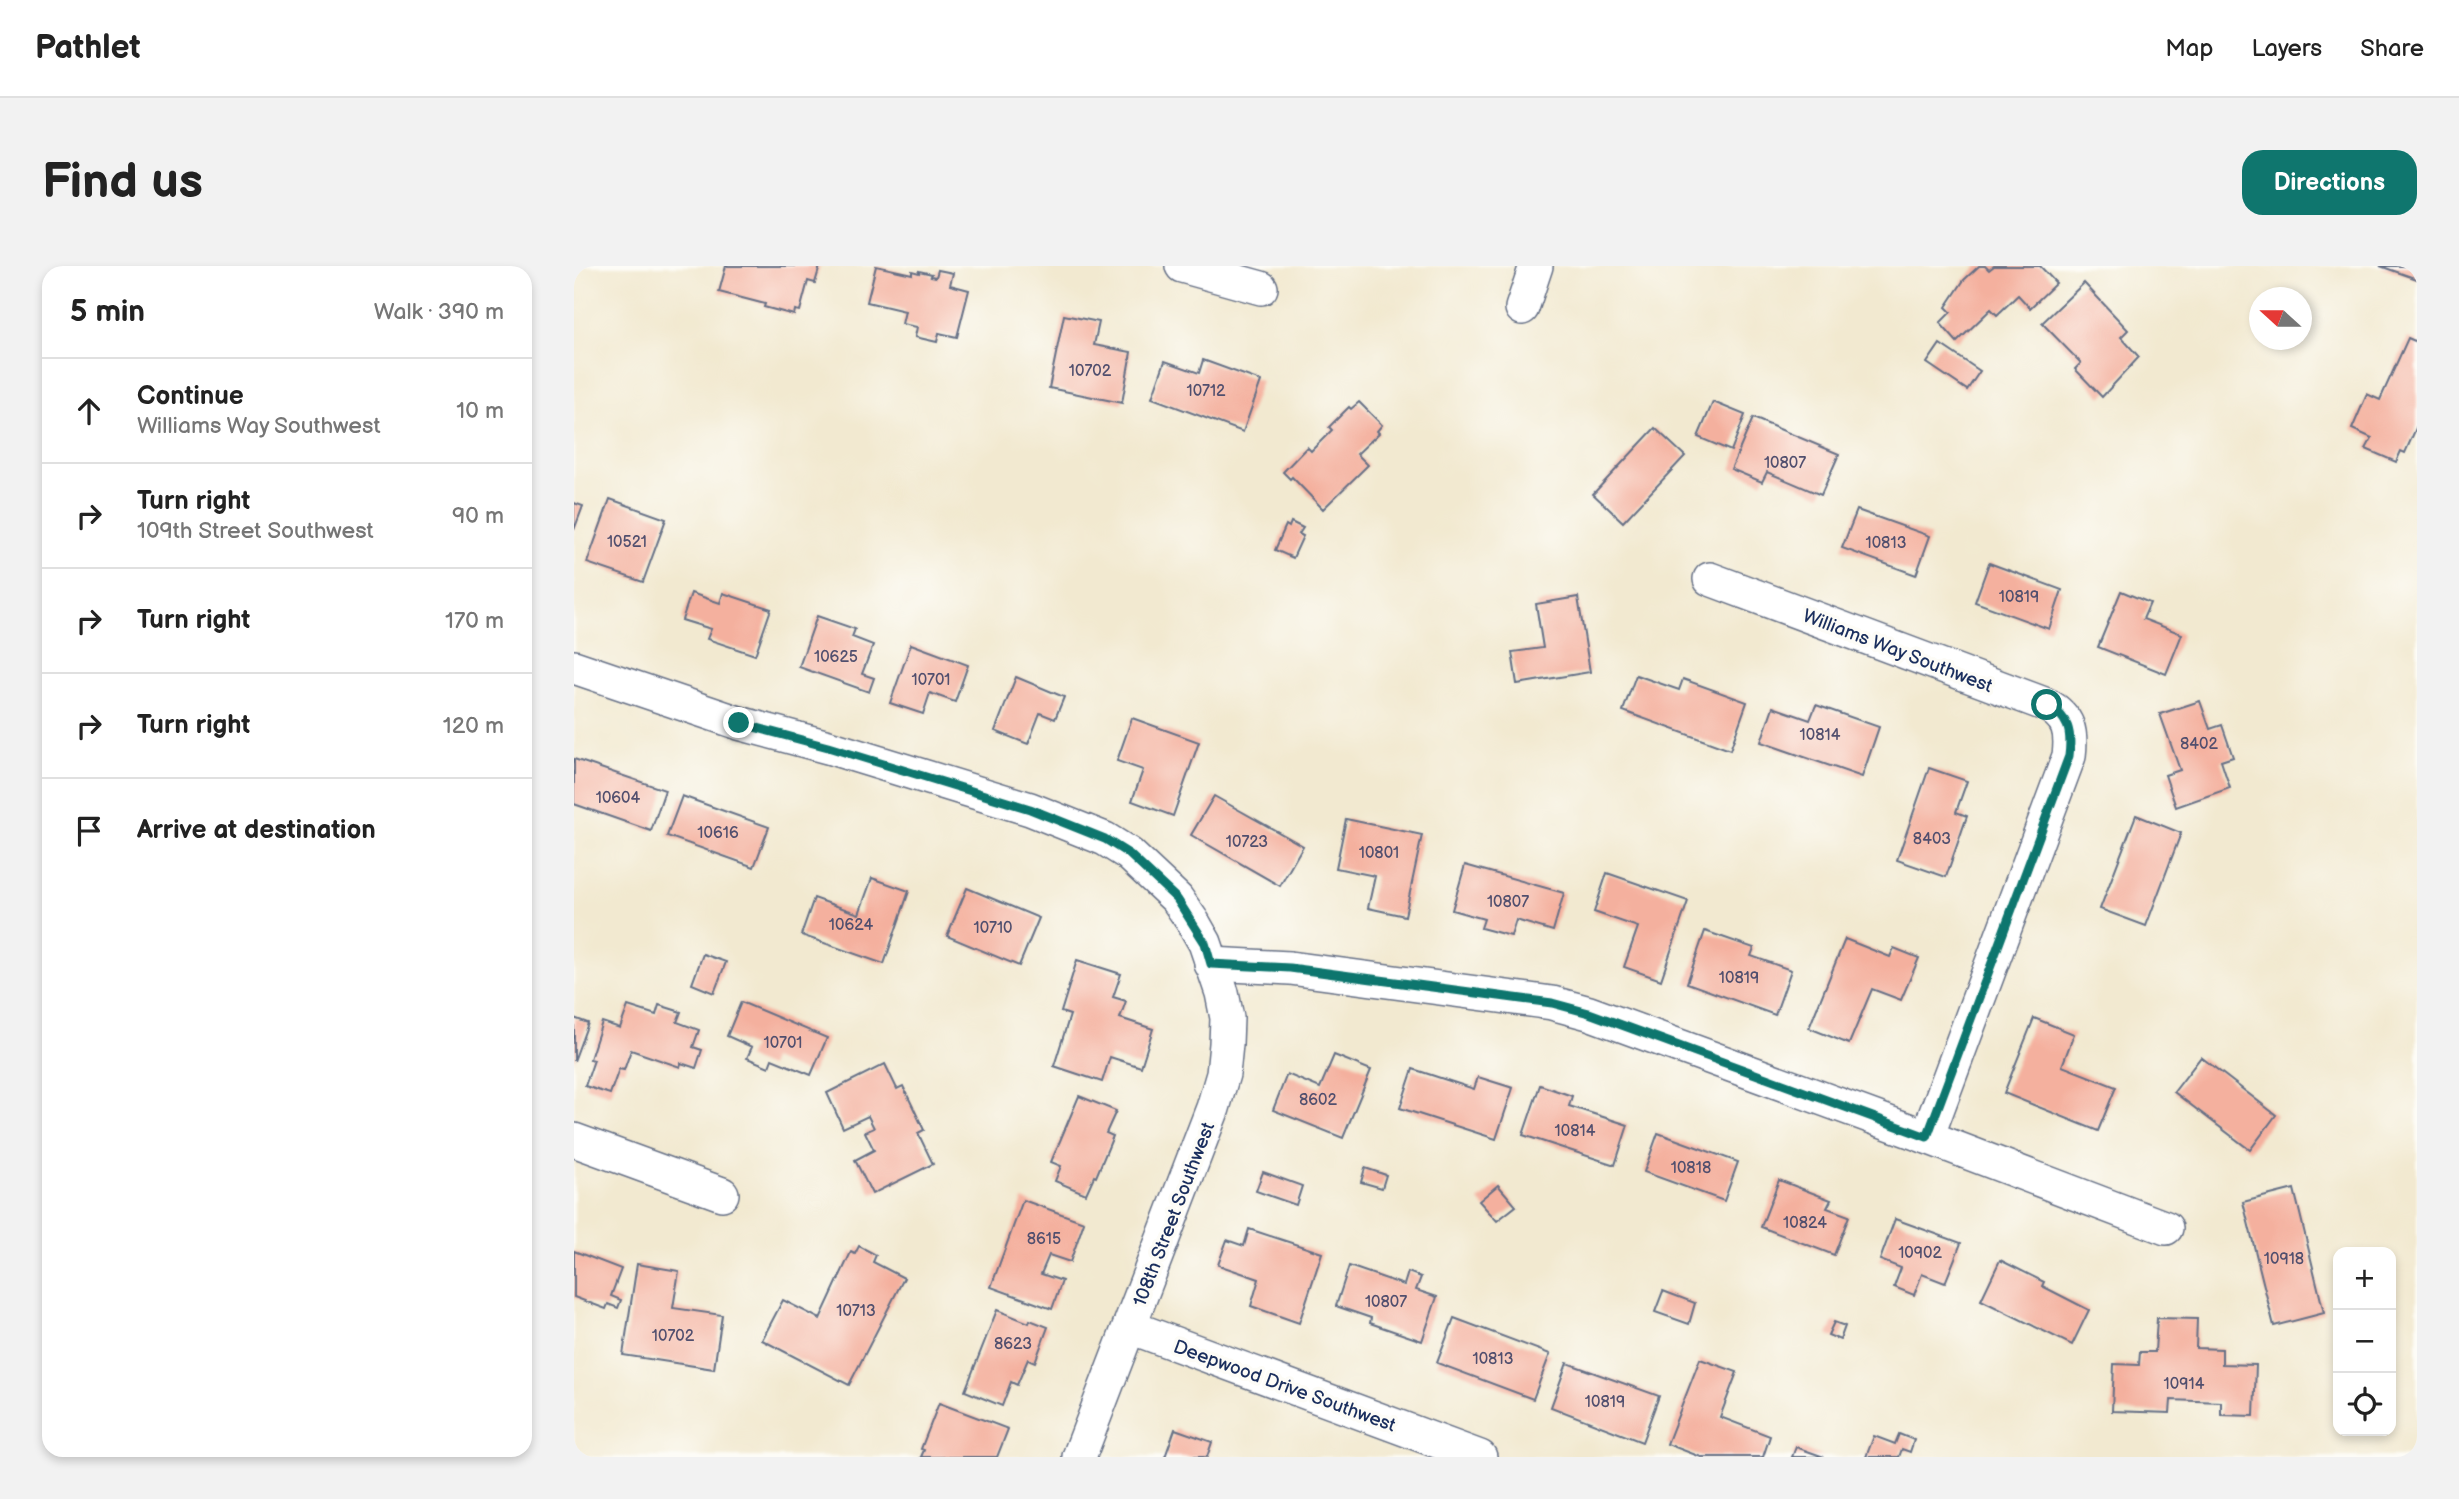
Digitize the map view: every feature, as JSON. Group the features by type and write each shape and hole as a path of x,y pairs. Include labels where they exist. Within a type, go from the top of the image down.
{"street":[{"path":"1182,266 1261,288"},
{"path":"1522,308 1536,266"},
{"name":"Williams Way Southwest","path":"1710,579 2047,705 2066,719 2071,737 2069,756 1927,1137"},
{"name":"108th Street Southwest","path":"574,667 739,723 828,747 1030,809 1105,839 1129,854 1177,899 1205,943 1222,993 1227,1018 1223,1074 1213,1108 1079,1457"},
{"path":"1211,964 1290,968 1552,1003 1589,1013 2166,1228"},
{"path":"574,1140 722,1194"},
{"name":"Deepwood Drive Southwest","path":"1130,1327 1479,1457"}],"building":[{"path":"726,266 820,266 815,283 808,281 800,311 795,310 794,315 719,292"},
{"path":"876,266 912,274 912,271 919,271 936,277 938,270 953,273 950,285 969,290 957,337 939,333 937,342 915,337 917,327 902,324 905,311 867,302"},
{"path":"1979,266 1985,266 1989,270 1994,266 2040,266 2056,283 2030,308 2018,295 1997,315 1991,309 1957,342 1940,323 1951,312 1946,307 1964,280"},
{"path":"2380,266 2417,266 2417,279"},
{"path":"2084,283 2128,330 2121,337 2139,357 2102,397 2075,369 2081,363 2042,323"},
{"path":"1064,315 1099,322 1094,345 1131,352 1122,403 1049,388"},
{"path":"2408,338 2417,342 2417,426 2405,453 2401,451 2396,462 2366,449 2372,438 2352,429 2367,394 2380,400"},
{"path":"1940,344 1980,371 1967,390 1927,363"},
{"path":"1203,360 1261,381 1243,432 1152,398 1165,361 1199,373"},
{"path":"1359,402 1382,425 1377,431 1379,433 1357,454 1368,465 1323,509 1292,477 1290,479 1283,472 1307,447 1311,451 1332,430 1329,427 1349,407 1351,409"},
{"path":"1713,402 1745,415 1731,451 1698,437"},
{"path":"1753,418 1839,454 1821,495 1767,472 1762,482 1731,469"},
{"path":"1655,428 1685,456 1623,522 1593,494"},
{"path":"610,499 666,519 643,582 587,563"},
{"path":"574,503 583,506 574,530"},
{"path":"1857,510 1930,536 1916,575 1842,548"},
{"path":"1291,522 1303,528 1299,534 1303,536 1293,558 1275,550 1286,525 1289,527"},
{"path":"1989,563 2062,590 2049,629 1975,602"},
{"path":"2121,591 2150,603 2143,619 2182,634 2166,674 2098,647"},
{"path":"691,593 720,603 723,593 771,609 755,655 707,639 711,629 682,620"},
{"path":"1578,597 1590,672 1517,684 1512,652 1543,648 1536,604"},
{"path":"817,616 855,629 852,637 873,645 862,674 874,678 869,692 799,667"},
{"path":"911,644 968,665 955,702 930,693 923,714 890,703"},
{"path":"1636,675 1679,690 1683,679 1747,702 1730,750 1623,711"},
{"path":"1016,677 1064,697 1055,719 1040,713 1028,744 995,731"},
{"path":"2200,701 2210,729 2222,725 2233,757 2221,761 2230,788 2176,807 2165,775 2180,770 2160,714"},
{"path":"1816,705 1879,727 1862,777 1761,742 1773,707 1810,720"},
{"path":"1132,718 1199,742 1173,816 1132,801 1143,770 1117,761"},
{"path":"574,759 665,790 651,831 574,804"},
{"path":"1929,768 1967,781 1956,812 1967,816 1946,877 1897,860"},
{"path":"682,796 769,827 754,867 667,836"},
{"path":"1214,796 1303,846 1280,886 1191,835"},
{"path":"2136,815 2181,833 2146,926 2100,909"},
{"path":"1346,819 1422,835 1405,916 1368,908 1375,876 1336,868"},
{"path":"1465,865 1564,893 1553,931 1516,920 1511,936 1481,928 1484,919 1452,910"},
{"path":"1607,873 1688,901 1661,980 1624,967 1638,927 1594,912"},
{"path":"872,878 909,891 884,964 801,935 814,898 859,914"},
{"path":"967,888 1039,918 1019,966 947,936"},
{"path":"1705,931 1754,948 1751,956 1791,970 1775,1015 1687,983"},
{"path":"1845,939 1890,957 1894,948 1919,958 1901,1000 1872,989 1849,1044 1809,1028"},
{"path":"703,954 726,962 714,993 692,984"},
{"path":"1077,960 1121,974 1113,997 1126,1001 1120,1018 1153,1029 1141,1067 1110,1057 1102,1082 1054,1066 1070,1015 1061,1012"},
{"path":"741,1002 827,1038 811,1075 772,1059 769,1067 747,1058 752,1047 727,1036"},
{"path":"659,1005 681,1012 677,1022 699,1030 693,1047 702,1050 696,1068 681,1063 680,1067 631,1050 624,1070 619,1069 610,1094 585,1086 602,1022 620,1028 628,1006 656,1015"},
{"path":"574,1018 588,1023 574,1061"},
{"path":"2034,1018 2074,1034 2062,1066 2116,1087 2098,1131 2004,1093"},
{"path":"1334,1055 1371,1070 1343,1138 1273,1110 1287,1074 1320,1088"},
{"path":"2201,1057 2276,1115 2250,1150 2174,1092"},
{"path":"885,1064 897,1089 903,1086 924,1130 918,1133 933,1164 872,1194 855,1160 874,1150 865,1132 874,1128 868,1116 843,1128 827,1093"},
{"path":"1413,1069 1474,1089 1478,1077 1513,1088 1496,1139 1400,1108"},
{"path":"1540,1085 1572,1096 1569,1106 1628,1125 1615,1165 1523,1135"},
{"path":"1079,1096 1116,1111 1106,1133 1113,1136 1086,1194 1055,1181 1061,1166 1051,1162"},
{"path":"1658,1133 1738,1162 1724,1201 1644,1172"},
{"path":"1365,1168 1386,1175 1382,1188 1361,1182"},
{"path":"1263,1172 1302,1186 1296,1205 1256,1191"},
{"path":"1779,1180 1831,1200 1827,1208 1849,1216 1834,1255 1761,1227"},
{"path":"1498,1185 1516,1206 1497,1221 1479,1201"},
{"path":"2294,1189 2324,1313 2274,1326 2243,1202"},
{"path":"1023,1200 1084,1222 1070,1262 1049,1255 1041,1274 1062,1281 1052,1309 991,1287"},
{"path":"1895,1219 1961,1243 1945,1283 1922,1274 1914,1295 1894,1287 1901,1268 1880,1260"},
{"path":"1249,1229 1322,1253 1299,1323 1251,1306 1259,1279 1218,1265 1227,1240 1244,1246"},
{"path":"859,1246 876,1255 873,1262 904,1278 849,1385 762,1340 783,1300 820,1319 851,1252 855,1254"},
{"path":"574,1251 621,1269 611,1296 621,1300 618,1308 608,1304 606,1309 574,1297"},
{"path":"2000,1260 2044,1282 2042,1286 2089,1310 2072,1345 1981,1300"},
{"path":"637,1264 679,1271 673,1308 722,1315 714,1369 623,1355"},
{"path":"1349,1266 1404,1285 1408,1272 1421,1277 1416,1290 1437,1297 1422,1341 1370,1323 1371,1318 1336,1306"},
{"path":"1663,1291 1695,1303 1689,1324 1655,1312"},
{"path":"997,1310 1029,1323 1030,1320 1048,1327 1035,1362 1028,1359 1017,1385 1011,1382 1002,1406 965,1391"},
{"path":"1454,1318 1550,1354 1533,1399 1437,1363"},
{"path":"2157,1318 2197,1319 2196,1348 2222,1349 2222,1364 2256,1365 2254,1416 2221,1415 2221,1402 2171,1400 2170,1413 2112,1411 2114,1364 2139,1365 2140,1352 2155,1352"},
{"path":"1834,1322 1845,1326 1840,1340 1828,1335"},
{"path":"1700,1359 1737,1372 1720,1417 1770,1436 1763,1457 1701,1457 1667,1444"},
{"path":"1567,1363 1659,1396 1642,1442 1551,1407"},
{"path":"939,1403 1008,1429 997,1457 921,1457 924,1450 921,1449"},
{"path":"1175,1429 1212,1442 1207,1457 1165,1457"},
{"path":"1899,1434 1914,1440 1910,1452 1902,1449 1899,1457 1866,1457 1874,1436 1895,1444"},
{"path":"1796,1447 1824,1457 1792,1457"}],"route":[{"path":"739,723 828,747 1030,809 1105,839 1153,874 1177,899 1205,943 1211,964 1290,968 1552,1003 1589,1013 1927,1137 2069,756 2071,737 2066,719 2047,705"}]}
